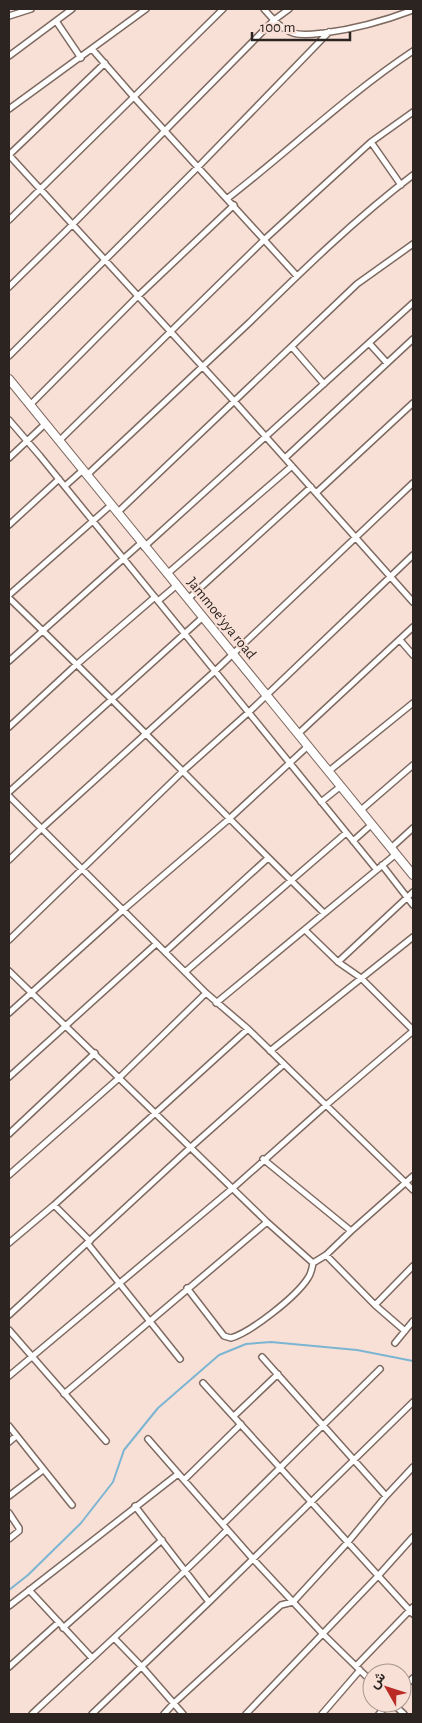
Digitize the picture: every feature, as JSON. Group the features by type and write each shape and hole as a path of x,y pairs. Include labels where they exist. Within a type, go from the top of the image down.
{"main road":[{"name":"Jammoe'yya road","path":"9,379 413,875"}],"street":[{"path":"9,16 31,9"},
{"path":"9,56 72,9"},
{"path":"9,109 146,9"},
{"path":"9,220 223,9"},
{"path":"264,9 274,20 296,34 329,32 380,22 413,10"},
{"path":"9,287 72,226 274,20 289,9"},
{"path":"56,21 80,58"},
{"path":"9,356 106,261 329,32"},
{"path":"92,49 297,276"},
{"path":"228,198 275,162 369,82 413,51"},
{"path":"104,63 9,155 234,401 413,602"},
{"path":"59,441 265,239 371,142 413,112"},
{"path":"371,142 401,185"},
{"path":"65,486 85,472 202,367 297,276 413,175"},
{"path":"30,405 137,296 234,205"},
{"path":"117,513 364,278 413,244"},
{"path":"9,661 124,558 143,545 266,437 413,304"},
{"path":"285,458 413,339"},
{"path":"369,343 387,363"},
{"path":"292,347 324,384"},
{"path":"316,493 413,403"},
{"path":"9,420 124,558 376,870"},
{"path":"9,458 45,424"},
{"path":"168,574 292,466"},
{"path":"9,525 59,479"},
{"path":"9,860 215,671 413,482"},
{"path":"188,598 311,487"},
{"path":"111,505 9,597 147,733 229,819 324,913"},
{"path":"9,940 183,771 249,712 413,555"},
{"path":"9,727 76,665 156,599 177,585"},
{"path":"9,792 203,617"},
{"path":"298,734 413,627"},
{"path":"400,640 413,655"},
{"path":"329,771 413,703"},
{"path":"9,1013 123,910 229,819 308,746"},
{"path":"361,810 413,765"},
{"path":"321,802 341,786"},
{"path":"9,796 206,994 248,1029 413,1190"},
{"path":"353,841 372,824"},
{"path":"216,1003 382,865 413,828"},
{"path":"185,972 346,833"},
{"path":"165,952 268,858"},
{"path":"382,865 413,905"},
{"path":"338,962 413,892"},
{"path":"9,1376 233,1188 413,1030 361,978 338,962 305,930"},
{"path":"270,1051 413,937"},
{"path":"9,1077 156,944"},
{"path":"9,971 267,1222 313,1264"},
{"path":"9,1175 119,1078 206,994"},
{"path":"9,1243 54,1205 248,1029"},
{"path":"9,1134 95,1054"},
{"path":"9,1315 283,1065"},
{"path":"263,1160 351,1231"},
{"path":"187,1288 224,1336 231,1338 258,1324 288,1300 308,1279 313,1264 326,1255 413,1176"},
{"path":"54,1205 89,1243 180,1360"},
{"path":"64,1394 267,1222"},
{"path":"326,1255 375,1305 405,1331"},
{"path":"375,1305 413,1266"},
{"path":"395,1343 413,1321"},
{"path":"9,1330 106,1441"},
{"path":"262,1356 386,1496"},
{"path":"223,1524 322,1424 380,1369"},
{"path":"234,1416 278,1374"},
{"path":"203,1383 412,1611 358,1668 322,1714"},
{"path":"93,1714 413,1402"},
{"path":"184,1480 241,1424"},
{"path":"9,1426 72,1505"},
{"path":"9,1442 16,1436"},
{"path":"148,1439 253,1559 322,1633 362,1672"},
{"path":"164,1714 281,1605 293,1602 413,1467"},
{"path":"9,1496 43,1470"},
{"path":"9,1606 178,1474"},
{"path":"135,1506 209,1602"},
{"path":"9,1513 19,1528 19,1531 9,1539"},
{"path":"32,1714 185,1572 227,1530"},
{"path":"246,1714 378,1576 413,1536"},
{"path":"64,1628 162,1540"},
{"path":"29,1590 92,1658"},
{"path":"9,1667 59,1622"},
{"path":"115,1638 183,1714"}],"waterway":[{"path":"9,1590 28,1575 81,1523 113,1482 124,1450 158,1408 219,1355 246,1344 271,1342 357,1350 413,1361"}]}
